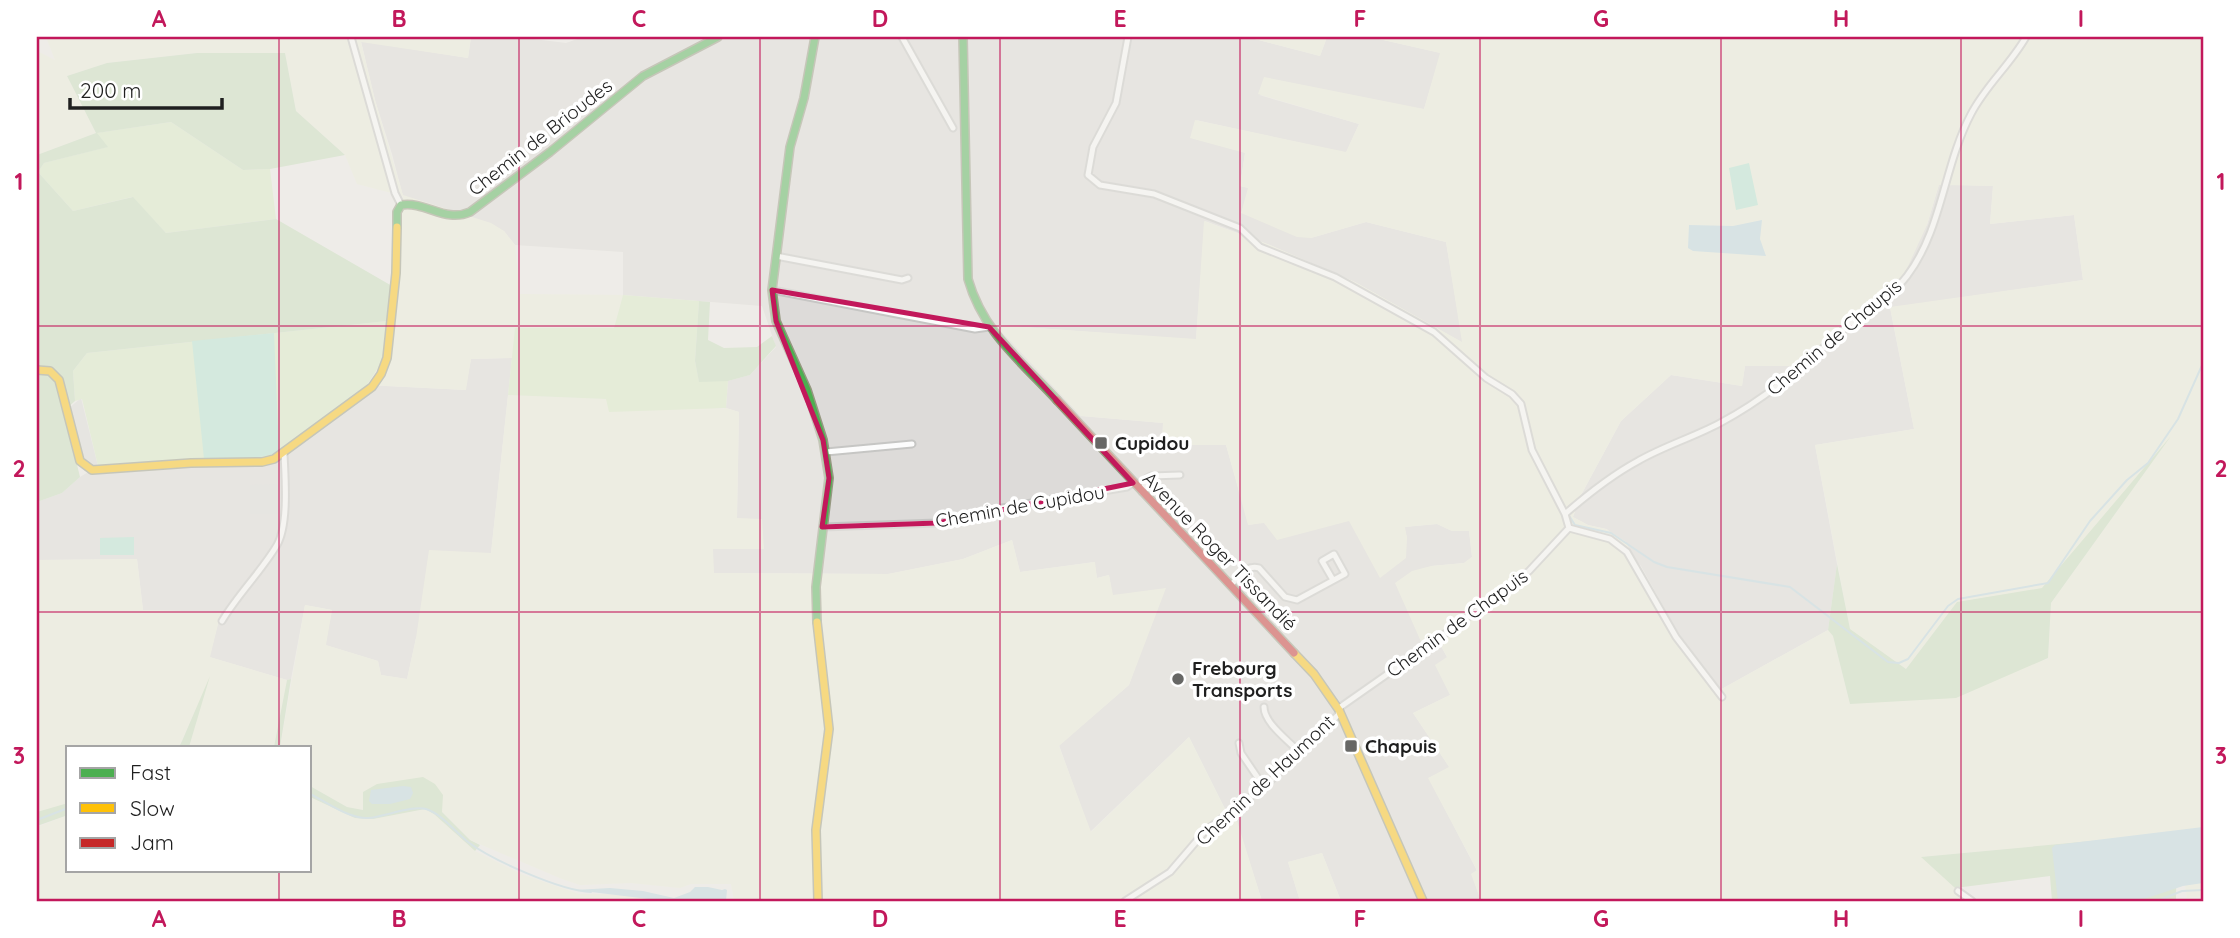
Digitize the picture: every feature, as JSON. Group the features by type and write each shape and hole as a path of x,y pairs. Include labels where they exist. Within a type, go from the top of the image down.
{"street":[{"path":"37,370 55,373 59,380 80,461 92,470 262,462 284,453 372,387 387,359 396,273 397,212 401,205 395,193 351,37"},
{"name":"Chemin de Brioudes","path":"401,205 412,204 455,217 470,213 482,201 522,175 580,130 646,74 718,37"},
{"path":"815,37 804,98 790,147 772,289 776,321 807,390 826,452 829,478 816,587 818,642 829,729 817,831 818,901"},
{"path":"902,37 953,128"},
{"name":"Avenue Roger Tissandié","path":"963,37 968,279 975,303 989,327 1314,674 1339,710 1423,901"},
{"path":"1128,37 1115,103 1093,147 1088,175 1100,185 1154,194 1240,228 1259,247 1335,277 1434,332 1486,378 1512,394 1521,404 1532,450 1565,514 1569,528 1602,535 1622,547 1676,637 1722,697"},
{"name":"Chemin de Chaupis","path":"1565,514 1601,485 1639,460 1721,423 1781,384 1897,287 1917,260 1934,218 1951,158 1971,114 1987,87 2015,56 2026,37"},
{"path":"776,256 902,280 908,278"},
{"path":"772,289 963,327 989,327"},
{"path":"826,452 912,444"},
{"path":"222,621 277,544 282,529 284,453"},
{"path":"1142,492 1147,478 1151,476 1180,475"},
{"name":"Chemin de Cupidou","path":"822,527 937,523 1002,508 1128,487 1133,483"},
{"name":"Chemin de Chapuis","path":"1339,710 1529,571 1569,528"},
{"path":"1231,586 1253,566 1259,568 1285,597 1297,600 1345,574 1334,554 1322,561 1332,580"},
{"path":"1264,707 1264,714 1270,722 1299,752"},
{"name":"Chemin de Haumont","path":"1125,901 1161,880 1206,830 1264,787 1338,715 1339,710"},
{"path":"1239,743 1241,753 1264,787"},
{"path":"1958,891 1972,901"}],"highlighted area":[{"path":"772,290 989,327 1133,483 937,523 822,527 829,478 823,440 776,321"}],"shaded area":[{"path":"471,37 517,37 566,43 583,37 1247,37 1320,56 1327,37 1370,37 1441,53 1424,109 1259,95 1359,124 1346,153 1196,120 1245,153 1240,186 1249,188 1311,238 1366,222 1446,242 1463,343 1355,282 1270,245 1205,221 1196,340 997,325 1081,416 1163,423 1162,445 1226,445 1249,525 1264,522 1349,521 1407,538 1404,527 1437,524 1452,531 1469,531 1472,557 1464,563 1431,566 1422,644 1436,638 1447,657 1450,695 1413,713 1450,768 1429,778 1477,871 1472,874 1481,901 1341,901 1322,853 1288,862 1300,901 1262,901 1234,814 1229,817 1189,737 1090,832 1059,745 1129,685 1140,653 1112,595 1109,575 1097,578 1094,562 1020,572 1012,540 963,559 888,574 713,573 713,549 764,549 737,518 739,412 726,408 728,381 750,375 776,347 762,306 623,295 623,252 515,245 504,231 403,196 361,41 468,58"},
{"path":"1939,184 1993,186 1990,224 2074,215 2083,280 1890,308 1914,429 1815,445 1837,564 1828,630 1718,691 1683,642 1641,566 1607,529 1588,525 1573,517 1580,497 1621,421 1671,375 1742,386 1745,366 1798,366 1841,328 1927,225"},
{"path":"512,358 491,553 416,638 407,679 381,675 378,661 325,645 332,610 305,605 291,679 287,680 209,657 221,612 143,610 137,559 37,560 37,502 62,493 98,466 359,393 367,385 465,390 471,359"},
{"path":"81,398 98,466 89,464 82,455 69,408"},
{"path":"276,484 279,488 278,514 250,514 250,485"}],"green space":[{"path":"46,37 471,37 468,58 361,42 403,195 491,223 504,231 515,245 520,294 623,295 614,328 515,328 512,358 471,359 466,390 367,385 383,360 403,196 357,184 345,155 296,111 285,53 197,53 107,63 67,76 96,133 37,155 37,51 55,60"},
{"path":"1247,37 1327,37 1320,56"},
{"path":"1370,37 2203,37 2203,896 2187,898 2177,833 1922,857 1955,888 1960,901 1481,901 1471,874 1477,870 1428,778 1449,767 1413,713 1450,695 1435,665 1447,657 1437,638 1422,644 1395,583 1412,571 1464,563 1472,557 1469,531 1452,531 1437,524 1405,527 1406,558 1380,578 1349,521 1277,540 1264,523 1248,525 1226,445 1162,445 1163,423 1081,416 995,325 1196,339 1204,221 1270,245 1355,282 1462,342 1446,242 1366,222 1311,238 1297,237 1241,213 1248,188 1240,186 1245,153 1190,138 1195,120 1346,152 1359,124 1258,94 1264,77 1424,109 1440,53","holes":["1939,185 1993,186 1990,224 2074,215 2083,280 1890,307 1914,429 1815,445 1850,630 1906,669 1957,602 2042,589 2163,447 2051,603 2048,659 1850,704 1833,636 1828,630 1718,691 1683,642 1625,541 1606,529 1588,525 1573,517 1580,497 1621,421 1671,375 1742,386 1745,366 1798,366 1903,277 1927,225"]},
{"path":"197,53 285,53 296,111 345,155 270,169 243,170 171,122 97,133 108,147 44,163 38,172 73,211 133,197 166,233 276,219 392,286 387,321 87,353 73,371 75,401 64,411 80,477 62,493 37,502 37,155 96,133 67,76 107,63"},
{"path":"171,122 243,170 270,169 276,219 166,233 132,197 73,211 38,172 44,163 107,147 96,133"},
{"path":"1749,163 1758,205 1736,210 1729,168"},
{"path":"623,295 699,301 695,361 699,381 728,381 726,408 609,412 606,399 508,395 515,328 614,328"},
{"path":"699,301 710,302 708,340 724,348 757,347 772,336 776,346 750,375 728,381 699,382 695,361"},
{"path":"387,321 383,360 367,385 279,453 248,459 98,466 82,399 75,401 73,371 87,353"},
{"path":"274,333 279,453 250,459 204,459 192,341"},
{"path":"508,395 606,399 726,408 739,412 737,518 762,519 764,549 713,549 714,573 888,574 963,559 1012,540 1020,572 1095,562 1097,578 1109,575 1113,595 1166,588 1129,685 1059,746 1091,832 1189,737 1229,817 1235,814 1262,901 734,901 731,884 691,884 680,888 631,883 580,885 470,840 441,811 443,809 363,810 347,807 312,787 312,746 280,746 305,605 332,610 326,645 378,661 381,675 407,679 429,550 491,553"},
{"path":"2171,436 2051,603 2048,658 1956,698 1850,704 1833,636 1828,630 1837,564 1850,629 1906,669 1957,602 2042,588"},
{"path":"134,537 134,555 100,555 100,538"},
{"path":"137,559 143,610 221,612 210,657 287,680 274,746 189,746 207,684 179,746 66,746 66,805 37,812 37,560"},
{"path":"210,676 189,746 180,746"},
{"path":"291,679 280,746 274,746 287,680"},
{"path":"423,777 435,784 443,795 442,812 470,840 480,845 475,851 425,809 373,819 355,818 312,798 312,787 347,807 363,810 363,792 377,784"},
{"path":"312,798 356,818 373,819 425,809 475,851 521,874 579,894 618,894 665,901 37,901 37,827 66,816 66,872 312,872"},
{"path":"66,804 66,816 37,826 37,812"},
{"path":"2177,833 2176,899 2168,901 2052,901 2050,876 1955,888 1921,857"},
{"path":"1322,853 1341,901 1300,901 1288,862"}],"water":[{"path":"1762,220 1760,239 1766,256 1693,251 1688,248 1689,225 1733,226"},
{"path":"411,787 413,793 410,799 390,804 372,804 369,801 371,790"},
{"path":"2203,827 2203,883 2183,886 2147,898 2123,901 2058,901 2052,848 2055,845"},
{"path":"695,887 725,889 726,901 665,901 575,890 610,888 643,891 674,898 690,892"}],"waterway":[{"path":"1568,514 1575,525 1611,533 1654,562 1667,567 1790,587 1888,662 1899,663 1908,659 1948,606 1958,599 2048,583 2090,521 2127,480 2148,463 2178,419 2203,363"},
{"path":"312,795 361,818 420,808 432,811 468,842 493,857 545,880 591,892"},
{"path":"37,820 66,809"},
{"path":"2157,901 2182,891 2203,890"}],"traffic: fast":[{"path":"397,227 397,212 401,205 419,206 452,215 470,212 550,152 643,76 718,37"},
{"path":"815,37 804,98 790,147 772,290 776,321 807,390 823,440 829,478 816,587 817,622"},
{"path":"963,37 968,279 983,315 993,330 1057,400"}],"traffic: slow":[{"path":"37,370 50,371 59,380 80,461 92,470 191,463 262,462 274,459 372,387 381,374 387,358 396,273 397,227"},
{"path":"817,622 829,729 816,830 818,901"},
{"path":"1294,653 1314,674 1339,710 1423,901"}],"traffic: jam":[{"path":"1057,400 1294,653"}],"place":[{"name":"Cupidou","path":"1101,443"},
{"name":"Frebourg Transports","path":"1178,679"},
{"name":"Chapuis","path":"1351,746"}]}
